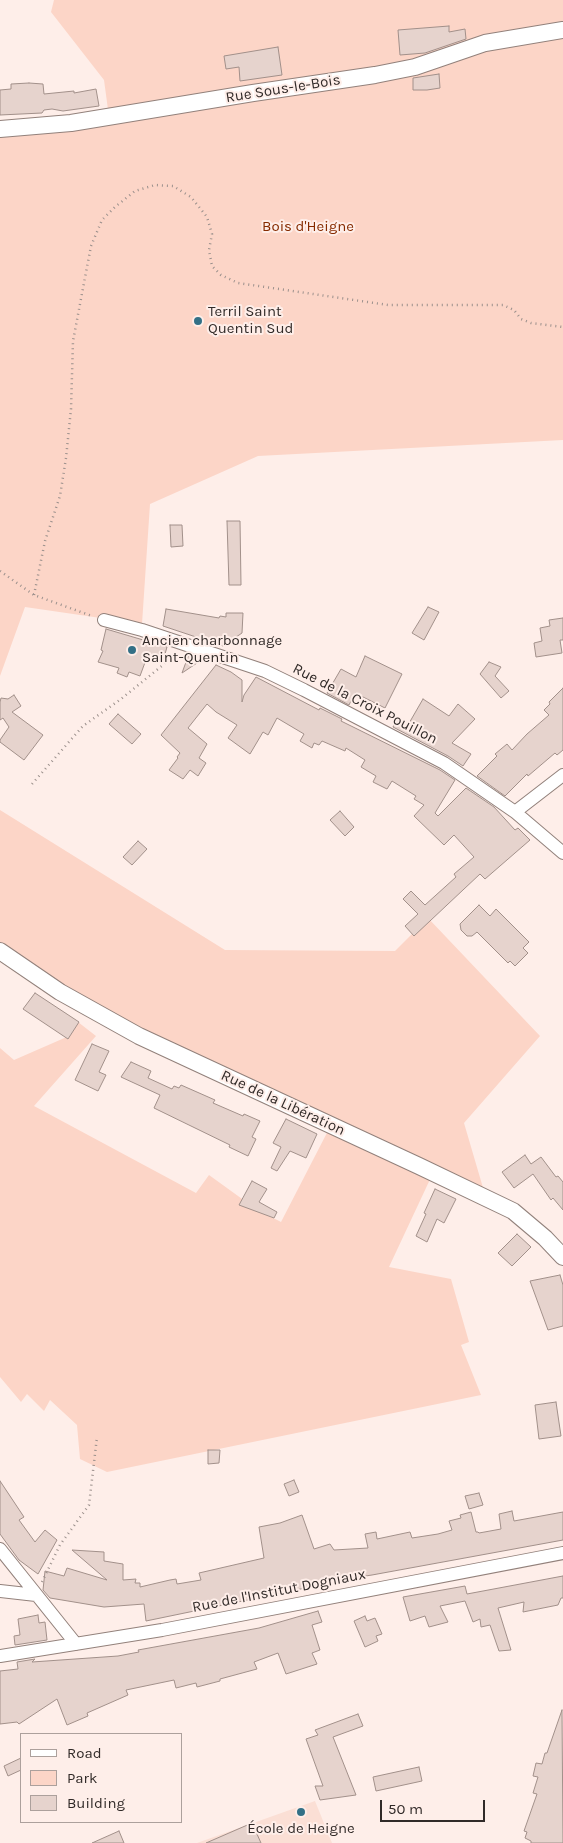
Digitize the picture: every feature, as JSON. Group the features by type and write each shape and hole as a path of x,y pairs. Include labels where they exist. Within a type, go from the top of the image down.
{"street":[{"name":"Rue Sous-le-Bois","path":"0,129 70,123 375,76 415,67 485,43 563,30"},
{"name":"Rue de la Croix Pouillon","path":"104,620 265,671 304,690 444,764 515,812 563,854"},
{"path":"515,812 563,774"},
{"name":"Rue de la Libération","path":"0,952 60,992 138,1036 513,1211 545,1238 563,1257"},
{"path":"0,1549 76,1644"},
{"name":"Rue de l'Institut Dogniaux","path":"0,1656 162,1630 563,1553"},
{"path":"0,1591 36,1595"}],"path":[{"path":"34,595 45,541 60,496 71,409 73,341 91,246 102,220 115,207 135,192 155,185 173,186 191,198 207,218 212,234 209,250 212,266 221,275 238,283 388,305 503,305 514,310 521,319 531,323 563,327"},
{"path":"0,571 34,595 104,620"},
{"path":"32,784 83,726 121,699 163,665 180,643"},
{"path":"36,1595 49,1564 60,1545 89,1505 97,1438"}],"shaded area":[{"name":"École de Heigne","path":"315,1801 332,1843 197,1843"}],"green space":[{"name":"Bois d'Heigne","path":"54,0 563,0 563,440 258,456 150,504 142,624 25,607 0,676 0,129 109,117 104,80 51,12"},
{"path":"0,810 225,950 395,951 428,918 540,1036 464,1123 486,1198 433,1173 389,1267 451,1279 469,1342 461,1345 481,1395 107,1472 80,1459 77,1425 50,1400 44,1411 27,1394 21,1402 0,1377 0,1048 14,1060 69,1036 78,1022 96,1036 34,1106 196,1193 209,1175 256,1209 281,1222 331,1125 139,1036 0,951"}],"building":[{"path":"449,26 449,32 465,29 466,39 425,53 400,55 398,30"},
{"path":"278,47 282,75 240,81 239,67 226,69 224,56"},
{"path":"439,74 440,88 413,90 413,78"},
{"path":"11,84 43,84 44,94 74,91 74,93 96,89 99,106 63,111 52,109 44,110 42,113 0,115 0,90 11,89"},
{"path":"227,521 240,521 241,585 229,585"},
{"path":"170,525 182,525 183,546 171,547"},
{"path":"428,607 439,612 424,640 412,633"},
{"path":"166,609 219,618 220,616 226,617 226,613 243,613 242,633 223,646 163,626"},
{"path":"563,618 563,640 560,640 562,653 536,657 534,643 542,641 540,628 550,626 549,620"},
{"path":"106,629 167,647 163,661 147,657 140,676 129,672 127,677 117,673 119,668 98,662 103,651 101,650"},
{"path":"189,654 203,659 182,673"},
{"path":"365,656 402,674 385,708 355,693 349,705 327,693 341,669 356,677"},
{"path":"489,662 501,667 495,676 509,691 501,698 480,674"},
{"path":"216,665 242,680 242,702 244,695 256,677 319,710 320,708 342,719 341,721 440,770 455,780 435,813 438,816 466,788 494,807 515,830 518,828 530,840 485,879 480,874 414,936 405,926 418,914 403,899 411,891 425,905 456,877 454,874 474,857 454,835 444,845 414,816 424,805 414,799 416,796 392,781 387,789 373,782 376,776 361,767 365,760 346,748 345,751 322,741 319,745 314,743 312,748 300,741 304,734 277,718 268,735 263,732 250,754 228,738 237,725 207,704 188,728 207,744 199,758 206,763 198,776 190,770 183,779 169,770 180,753 161,735"},
{"path":"563,688 563,750 557,755 555,753 528,776 527,774 505,796 477,776 497,756 495,754 507,744 512,750 549,715 544,710"},
{"path":"14,695 21,706 12,712 43,735 24,760 0,742 9,727 3,718 0,720 1,698 8,699"},
{"path":"423,699 449,716 458,704 475,719 452,743 471,754 463,766 393,727 397,719 408,725"},
{"path":"118,714 141,734 132,744 109,724"},
{"path":"340,811 354,827 345,836 330,820"},
{"path":"138,841 147,849 132,865 123,857"},
{"path":"479,905 490,916 496,909 529,942 523,948 528,953 515,966 510,961 508,963 477,932 472,936 467,936 461,930 460,924"},
{"path":"35,993 79,1022 68,1039 23,1009"},
{"path":"92,1044 109,1051 99,1072 106,1075 98,1091 75,1080"},
{"path":"131,1062 151,1071 148,1078 172,1089 174,1086 179,1088 181,1085 215,1100 213,1103 260,1121 252,1137 256,1139 248,1156 229,1147 230,1145 154,1108 160,1095 121,1077"},
{"path":"286,1119 317,1134 306,1158 290,1151 277,1171 271,1168 281,1147 273,1143"},
{"path":"525,1155 531,1164 541,1157 556,1177 558,1176 563,1182 563,1210 553,1198 551,1200 533,1174 514,1188 502,1172"},
{"path":"252,1181 267,1189 259,1202 277,1212 274,1218 239,1205"},
{"path":"435,1189 456,1199 444,1223 437,1219 427,1242 416,1236"},
{"path":"517,1234 531,1247 512,1266 498,1253"},
{"path":"560,1275 563,1285 563,1326 548,1330 530,1281"},
{"path":"556,1402 561,1436 539,1439 535,1405"},
{"path":"208,1450 220,1450 219,1463 208,1464"},
{"path":"294,1480 299,1492 289,1496 284,1484"},
{"path":"0,1481 24,1517 19,1520 35,1542 45,1530 57,1540 38,1574 19,1560 0,1534"},
{"path":"479,1493 483,1505 469,1509 465,1496"},
{"path":"512,1511 514,1521 563,1512 563,1540 314,1584 315,1586 146,1621 144,1604 104,1607 50,1598 43,1590 45,1571 64,1576 67,1568 107,1580 72,1550 104,1552 104,1561 123,1564 123,1580 136,1579 135,1583 140,1583 140,1587 176,1579 177,1584 201,1580 199,1573 264,1558 259,1527 280,1523 302,1515 314,1549 330,1544 334,1550 368,1548 365,1534 376,1532 377,1539 410,1532 412,1538 438,1534 452,1530 449,1521 461,1518 460,1515 471,1512 476,1532 501,1529 499,1514"},
{"path":"563,1576 563,1598 561,1598 558,1605 523,1612 524,1602 498,1608 511,1650 499,1651 490,1625 481,1627 480,1619 473,1622 465,1601 440,1606 448,1622 429,1627 425,1616 410,1621 403,1597 465,1586 467,1594"},
{"path":"318,1611 322,1622 312,1625 320,1650 312,1653 317,1664 286,1674 278,1653 254,1662 257,1669 197,1687 196,1683 176,1688 174,1680 126,1690 128,1695 87,1713 88,1716 67,1725 57,1699 19,1724 17,1722 0,1724 0,1671 18,1669 17,1662 35,1659 32,1662 118,1656 139,1652 138,1650 259,1628"},
{"path":"38,1615 39,1623 45,1622 47,1640 15,1645 14,1636 20,1635 18,1619"},
{"path":"365,1616 367,1621 375,1618 382,1634 376,1636 378,1641 365,1647 354,1621"},
{"path":"562,1710 563,1843 531,1843 531,1841 525,1838 527,1832 524,1831 537,1794 533,1793 538,1777 533,1776 536,1763 542,1764"},
{"path":"358,1714 363,1726 333,1737 356,1795 320,1800 315,1786 323,1786 306,1739 318,1735 315,1730"},
{"path":"20,1758 20,1770 8,1776 4,1766"},
{"path":"419,1767 422,1781 376,1791 373,1777"},
{"path":"252,1823 261,1843 206,1843"},
{"path":"119,1831 124,1843 92,1843"}],"place":[{"name":"Terril Saint Quentin Sud","path":"198,321"},
{"name":"Ancien charbonnage Saint-Quentin","path":"132,650"},
{"name":"École de Heigne","path":"301,1812"}]}
